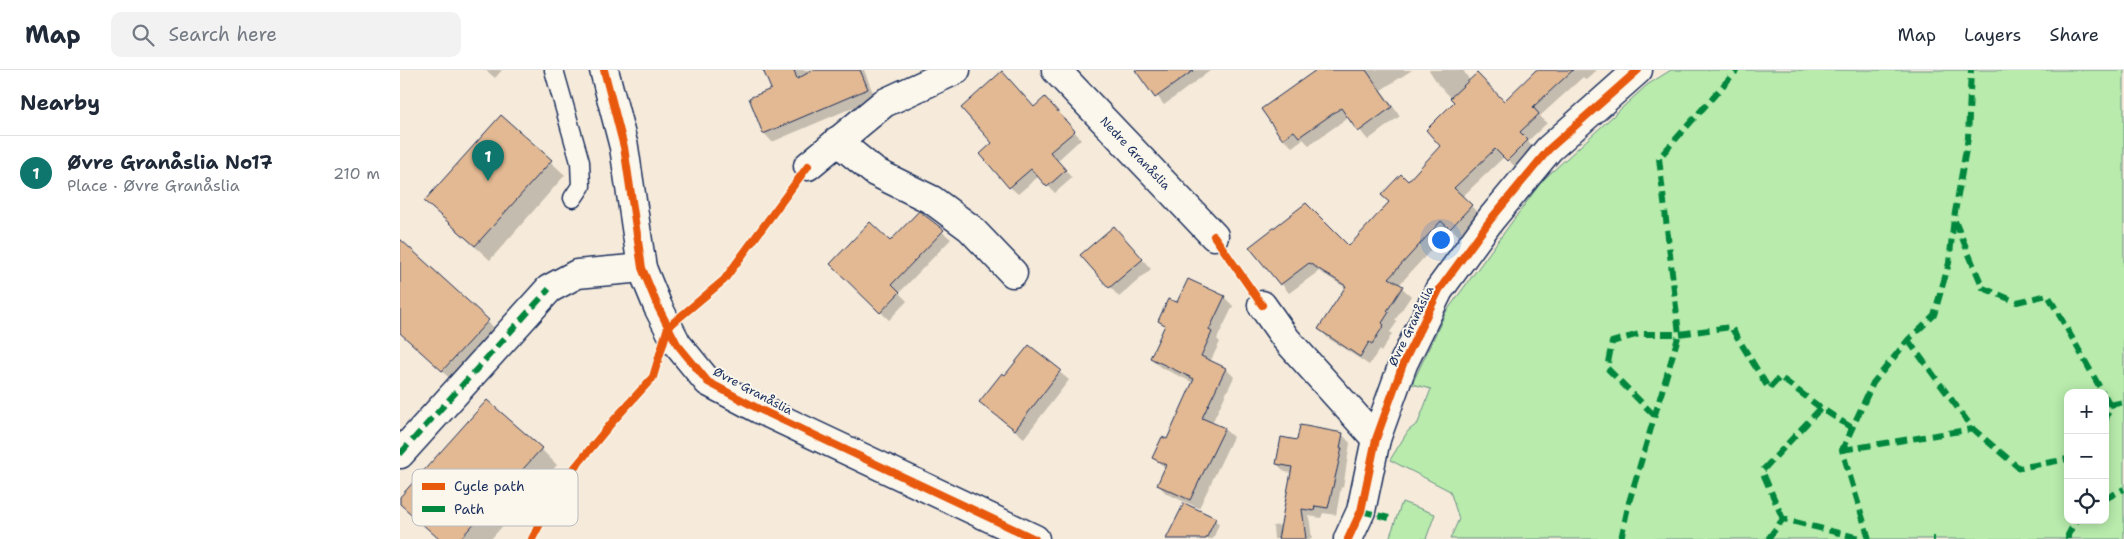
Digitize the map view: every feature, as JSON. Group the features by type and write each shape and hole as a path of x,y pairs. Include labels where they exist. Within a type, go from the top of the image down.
{"street":[{"name":"Øvre Granåslia","path":"604,70 624,147 642,268 658,307 677,344 708,382 758,410 1035,539"},
{"path":"808,166 884,103 921,77 956,70"},
{"name":"Nedre Granåslia","path":"1056,70 1214,236"},
{"name":"Øvre Granåslia","path":"1348,539 1361,511 1376,438 1403,364 1439,290 1491,219 1549,149 1638,70"},
{"path":"837,141 875,172 932,200 970,228 1013,272"},
{"path":"400,454 549,289 577,274 642,268"},
{"path":"1262,305 1286,339 1376,438"}],"lane":[{"path":"554,70 580,162 581,186 573,198"}],"green space":[{"path":"1671,70 2124,70 2124,539 1450,539 1459,519 1450,491 1390,460 1408,431 1418,423 1431,389 1412,384 1446,312 1542,181 1647,85"},
{"path":"1402,502 1435,514 1426,539 1389,539"}],"building":[{"path":"763,70 794,70 797,79 813,70 860,70 868,89 763,134 749,98 771,89"},
{"path":"1135,70 1194,70 1155,98"},
{"path":"1316,70 1366,70 1392,107 1358,132 1341,108 1299,137 1294,131 1282,139 1261,109"},
{"path":"1536,70 1573,70 1533,107 1539,114 1520,132 1528,140 1507,161 1495,149 1454,188 1472,205 1450,229 1441,221 1389,278 1403,286 1387,311 1389,312 1382,323 1384,325 1372,344 1369,342 1360,357 1318,329 1346,286 1309,263 1280,285 1249,247 1306,203 1349,246 1389,202 1381,195 1401,174 1408,181 1440,146 1426,130 1454,102 1450,98 1477,73 1504,101"},
{"path":"1002,71 1034,107 1045,97 1075,131 1050,152 1066,170 1047,187 1031,169 1009,188 980,154 992,143 961,108"},
{"path":"501,115 552,160 475,246 424,201"},
{"path":"919,211 944,230 892,284 900,292 880,313 830,264 870,222 890,241"},
{"path":"1114,226 1143,259 1109,288 1080,255"},
{"path":"400,239 489,320 442,371 400,333"},
{"path":"1188,279 1225,296 1209,330 1212,332 1201,356 1226,368 1202,418 1225,428 1190,500 1157,485 1166,465 1152,458 1162,437 1167,439 1194,379 1150,358 1165,325 1158,321 1168,299 1177,302"},
{"path":"1029,345 1061,370 1015,430 979,402 1002,373 1005,375"},
{"path":"487,400 542,448 523,469 425,469"},
{"path":"1300,425 1343,433 1340,448 1342,448 1328,508 1315,506 1314,511 1302,509 1306,539 1278,539 1292,467 1276,464 1281,437 1297,440"},
{"path":"412,484 412,515 400,504 400,497"},
{"path":"1184,503 1216,518 1206,539 1166,539"},
{"path":"425,526 472,526 460,539 439,539"}],"marked path":[{"path":"1621,539 1629,502 1679,334 1659,158 1737,70"},
{"path":"1869,539 1842,450 1873,383 1908,340 1934,315 1949,263 1954,218 1968,138 1971,70"},
{"path":"1955,221 1983,288 2017,302 2048,295 2101,389"},
{"path":"400,454 549,289"},
{"path":"1654,415 1607,368 1612,342 1639,334 1679,334 1731,327 1769,389 1780,377 1821,408"},
{"path":"1908,340 1973,429 2019,468 2064,460"},
{"path":"2110,405 2124,402"},
{"path":"2109,403 2109,409"},
{"path":"1783,519 1762,471 1821,408 1852,428"},
{"path":"1842,450 1973,429"},
{"path":"2109,497 2124,489"},
{"path":"1361,511 1389,518"},
{"path":"1768,539 1783,519 1863,539"},
{"path":"2068,539 2074,524"}],"cycle path":[{"path":"604,70 624,147 642,268 658,307 677,344 708,382 759,409 1035,539"},
{"path":"1348,539 1361,511 1376,439 1403,364 1439,290 1491,219 1549,149 1638,70"},
{"path":"574,469 653,377 668,327 724,280 808,166"},
{"path":"1214,236 1262,305"},
{"path":"532,539 539,526"}],"place":[{"name":"Øvre Granåslia No17","path":"488,181"}]}
